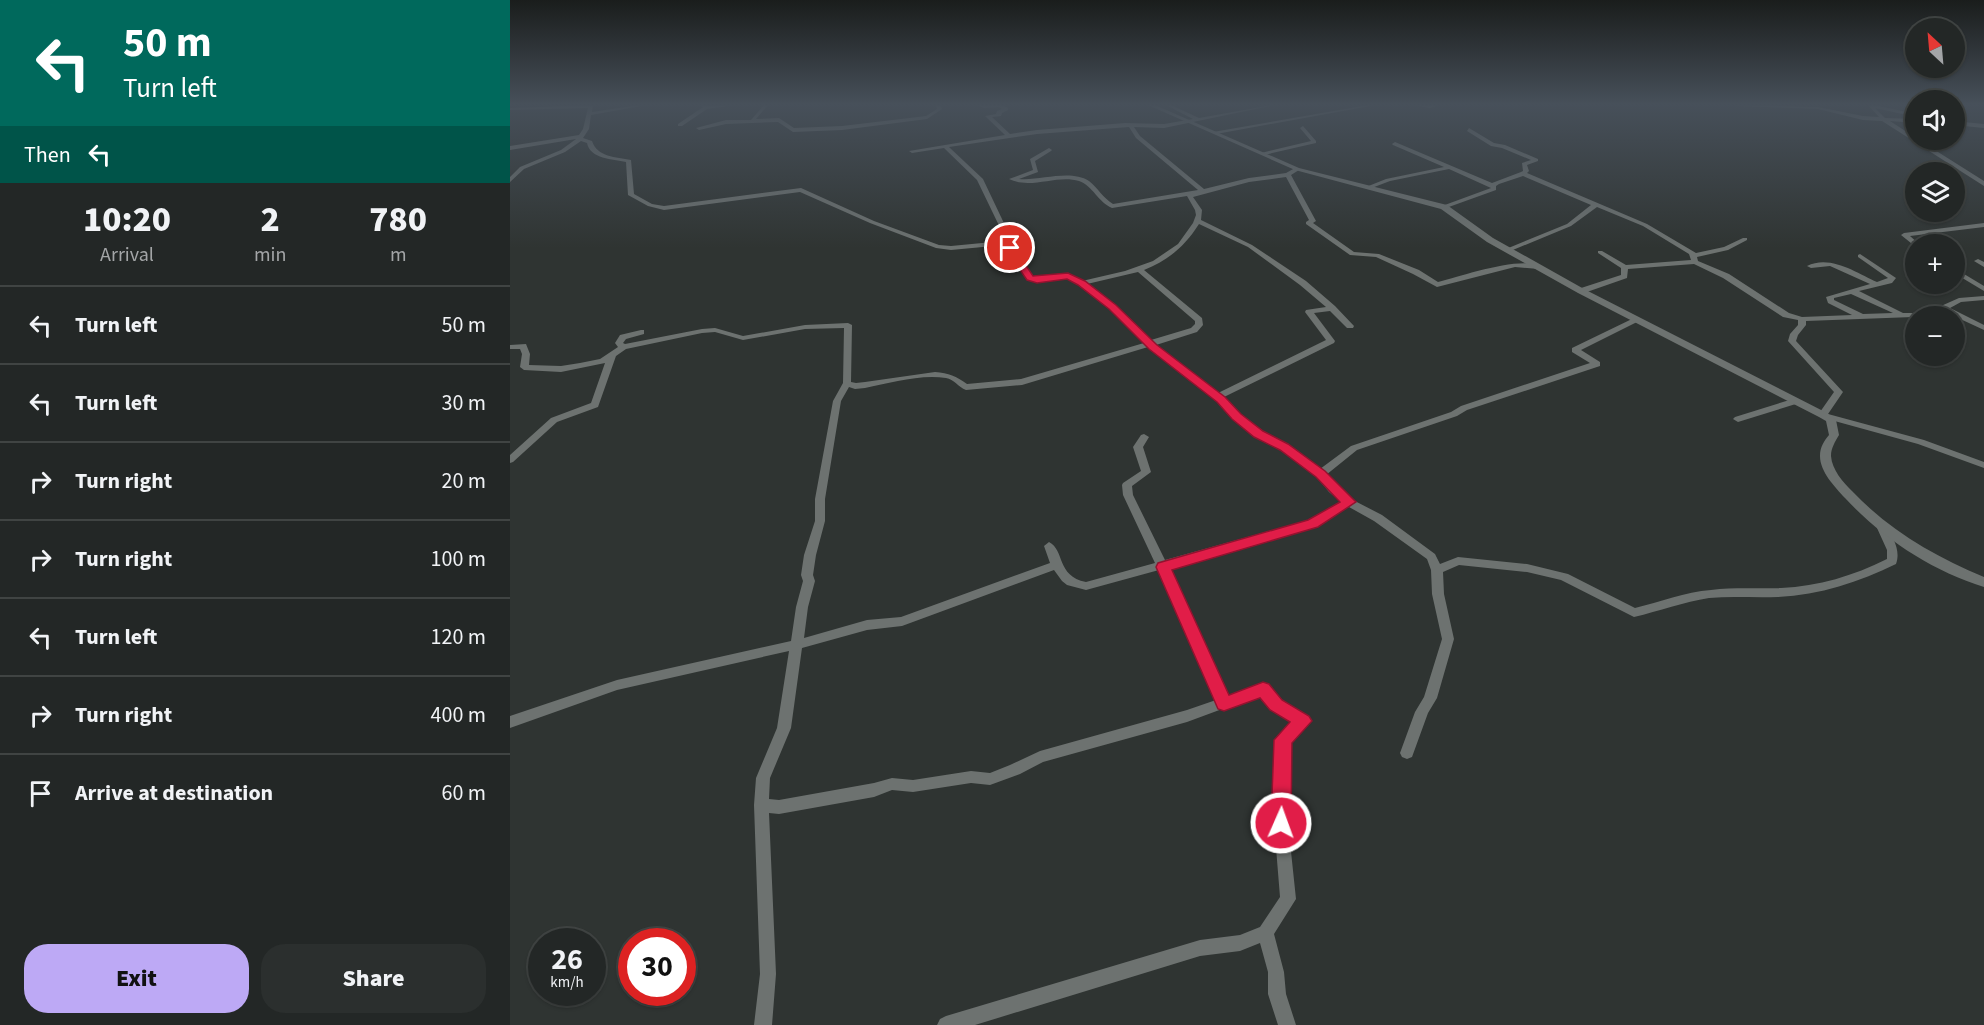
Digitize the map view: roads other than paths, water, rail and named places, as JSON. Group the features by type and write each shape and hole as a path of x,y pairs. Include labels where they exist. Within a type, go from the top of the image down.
{"street":[{"path":"510,180 522,168 556,153"},
{"path":"597,153 629,161 631,195 650,205 664,208 801,190 872,222 938,246 951,248 1006,243"},
{"path":"952,153 980,179 1004,225 1008,238 1006,243"},
{"path":"1044,153 1032,160 1036,171 1012,179 1037,183 1080,179 1089,184 1112,206 1204,192 1249,180 1288,175 1297,169"},
{"path":"1157,153 1204,192"},
{"path":"1264,153 1297,169 1444,207 1508,250 1581,291 1823,415 1831,420 1834,435 1826,449 1826,462 1835,480 1882,528 1910,548 1984,582"},
{"path":"1414,153 1493,186"},
{"path":"1519,153 1536,160 1524,164 1526,171 1523,174"},
{"path":"1935,153 1984,184"},
{"path":"1369,187 1383,180 1426,174 1447,168"},
{"path":"1444,207 1494,189 1493,186 1503,179 1523,174 1645,225 1692,252 1694,259 1726,276 1786,315 1802,319 1903,315"},
{"path":"1288,175 1313,221 1308,223 1324,237 1352,254 1377,255 1416,272 1431,284 1446,284 1515,265 1539,267"},
{"path":"1081,283 1140,270 1167,257 1186,240 1198,221 1197,205 1190,196 1195,193"},
{"path":"1508,250 1569,225 1594,207 1595,203"},
{"path":"1198,221 1250,246 1303,283 1350,326"},
{"path":"1912,234 1984,225"},
{"path":"1600,252 1625,267 1694,259 1726,249 1745,239"},
{"path":"1006,243 1030,278 1037,280 1068,276 1081,283 1113,307 1148,342 1218,396 1259,434 1284,447 1320,474 1349,502 1378,518 1431,557 1437,570 1438,594 1448,639 1430,698 1422,712 1407,753"},
{"path":"1860,256 1892,278 1889,281 1830,297 1832,301 1862,317"},
{"path":"1811,266 1831,264 1876,284"},
{"path":"1581,291 1623,276 1625,267"},
{"path":"847,383 865,386 905,378 954,377 966,387 1001,386 1067,369 1148,342 1194,330 1199,325 1199,320 1140,270"},
{"path":"1965,277 1984,289"},
{"path":"1852,291 1903,315"},
{"path":"1948,306 1959,300 1984,298"},
{"path":"1218,396 1331,341 1309,312 1332,308"},
{"path":"1965,318 1984,328"},
{"path":"1802,319 1803,325 1794,334 1792,341 1839,392 1837,398 1827,404 1823,415"},
{"path":"1320,474 1354,448 1454,414 1464,408 1597,364 1575,350 1578,346 1637,320"},
{"path":"510,347 523,346 526,354 524,367 561,369 603,361 623,347 702,331 715,330 743,338 805,327 848,325 847,383 837,401 820,499 820,521 810,555 807,575 809,581 784,728 763,778 761,805 768,974 763,1025"},
{"path":"623,347 619,343 622,337 640,332"},
{"path":"510,460 554,420 595,405 612,355"},
{"path":"1738,419 1762,410 1775,410 1796,401"},
{"path":"1823,415 1921,442 1984,465"},
{"path":"1144,437 1138,447 1146,472 1127,485 1126,489 1224,704"},
{"path":"1049,546 1056,566 1072,585 1086,586 1163,567 1313,523 1349,502"},
{"path":"1437,570 1458,561 1527,568 1564,577 1634,613 1709,594 1761,591 1786,593 1819,588 1860,577 1892,561 1893,550 1882,528"},
{"path":"510,722 617,685 798,644 867,625 902,621 1056,566"},
{"path":"761,805 779,807 874,790 892,784 913,786 970,777 990,778 1015,770 1040,757 1224,704 1263,689 1276,705 1303,721 1283,740 1281,823 1288,899 1266,933 1240,943 1200,948 946,1025"},
{"path":"1266,933 1276,972 1279,1003 1287,1025"}]}
